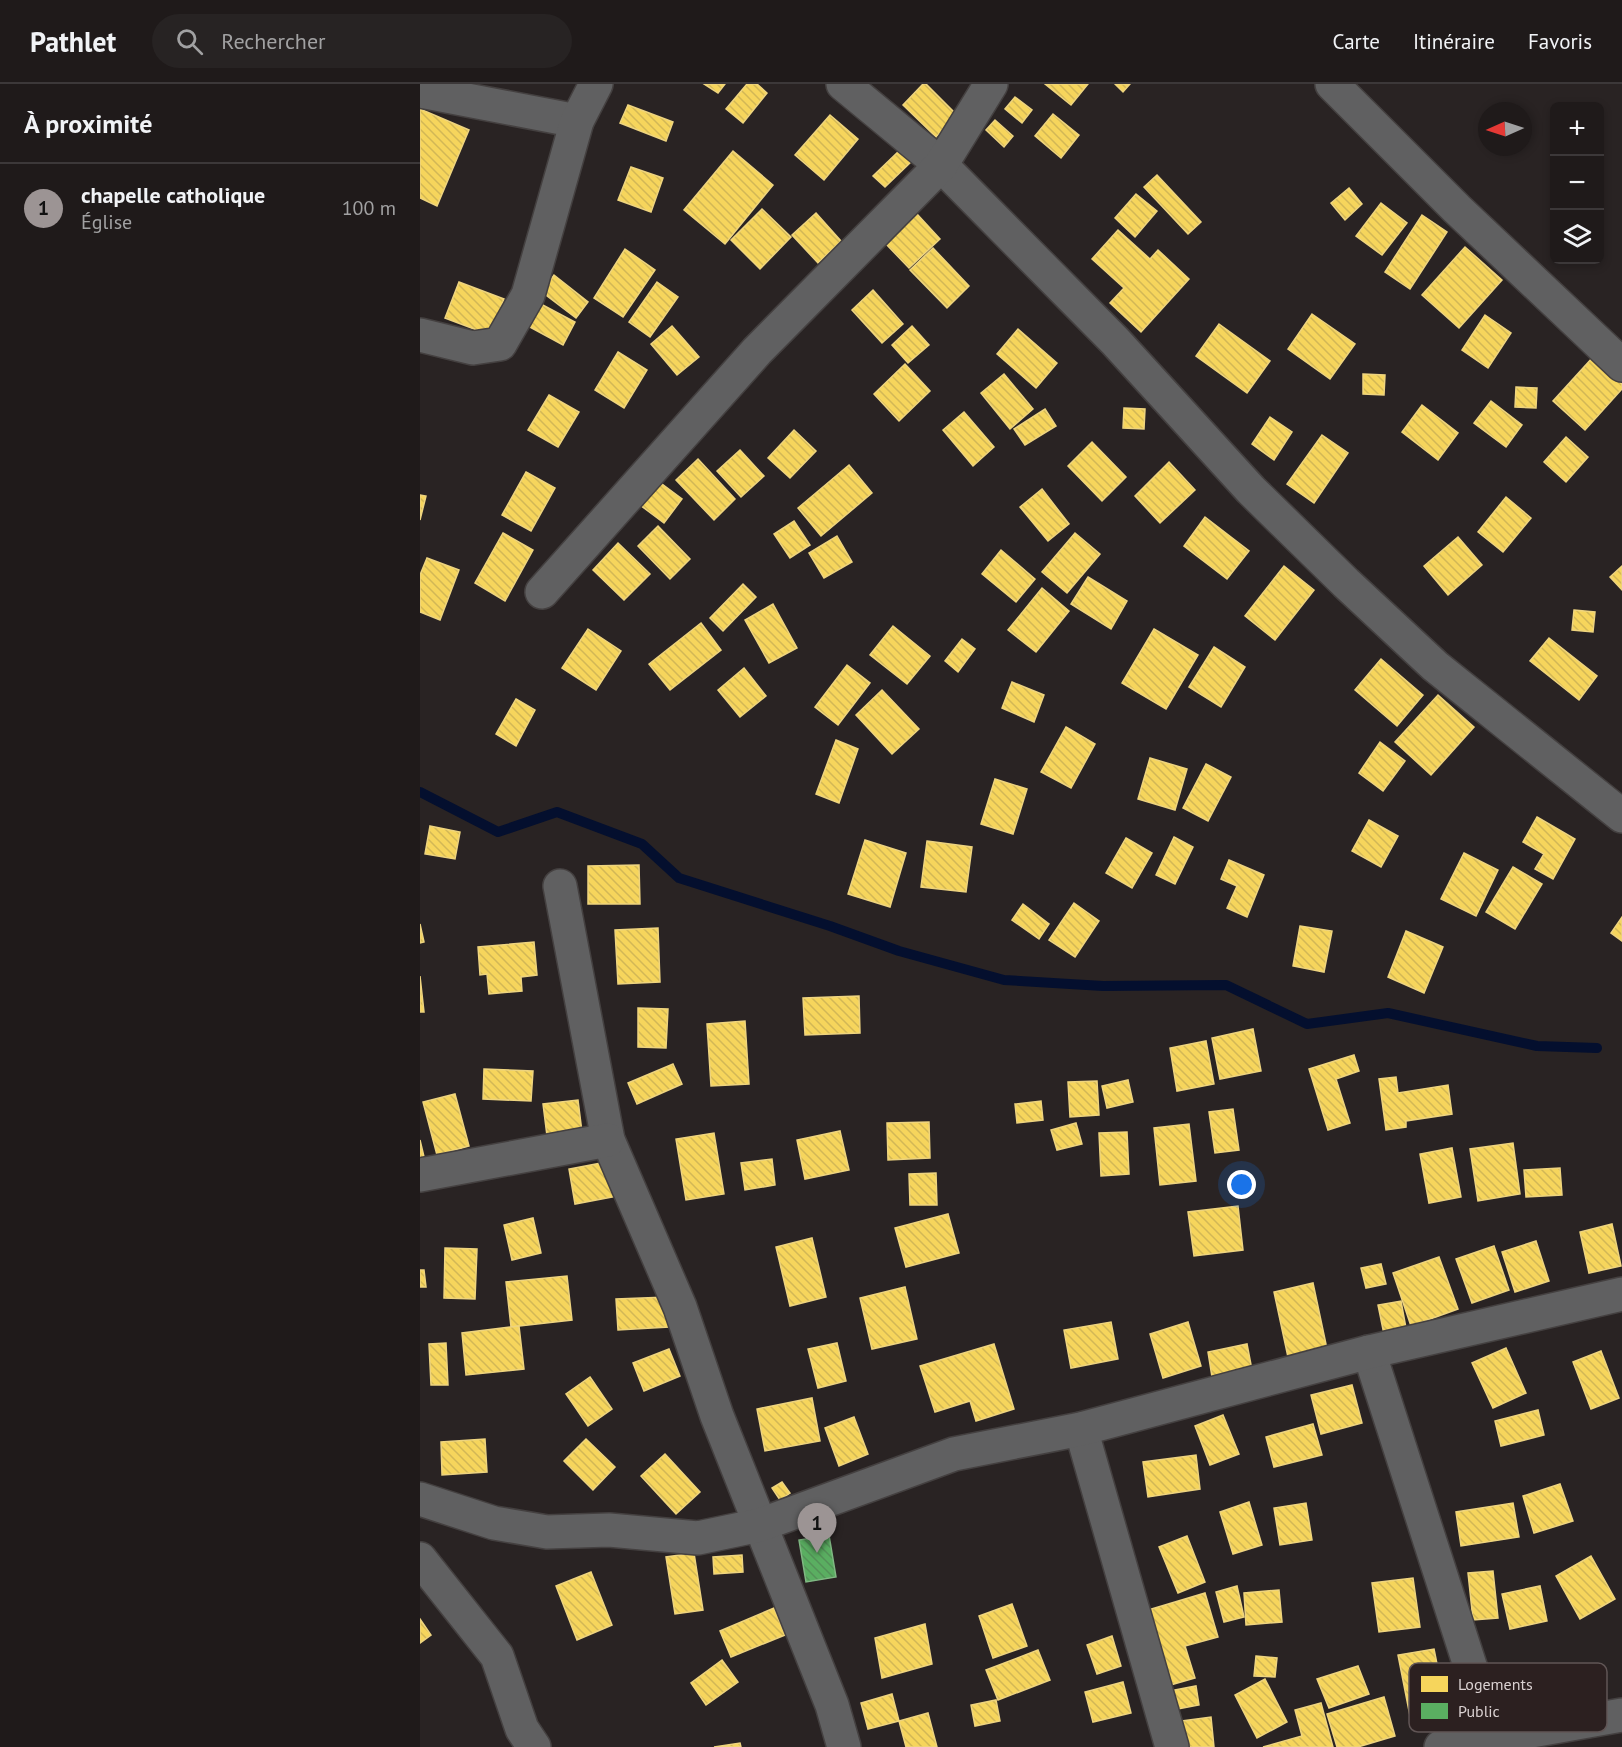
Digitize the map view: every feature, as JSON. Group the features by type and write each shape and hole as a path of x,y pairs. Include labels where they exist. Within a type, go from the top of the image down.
{"street":[{"path":"420,335 473,348 501,344 528,295 577,121 596,84"},
{"path":"843,84 941,165 1115,341 1251,490 1346,583 1435,666 1622,816"},
{"path":"542,592 757,351 941,165 991,84"},
{"path":"1332,84 1457,209 1622,365"},
{"path":"420,91 577,121"},
{"path":"560,886 608,1140 680,1307 717,1416 832,1706 844,1747"},
{"path":"420,1175 608,1140"},
{"path":"420,1499 494,1523 547,1532 609,1530 699,1538 760,1526 954,1454 1081,1429 1369,1352 1622,1294"},
{"path":"1369,1352 1469,1663"},
{"path":"1081,1429 1172,1747"},
{"path":"420,1559 496,1656 522,1729 534,1747"},
{"path":"1607,1718 1622,1715"},
{"path":"1491,1732 1493,1737"},
{"path":"1441,1747 1522,1732"}],"building: Logements":[{"path":"704,84 725,84 718,93"},
{"path":"747,84 757,84 767,93 743,123 726,109"},
{"path":"923,84 926,84 957,115 936,137 903,105"},
{"path":"1045,84 1088,84 1071,105"},
{"path":"1115,84 1130,84 1123,92"},
{"path":"1015,97 1032,110 1022,123 1005,109"},
{"path":"628,105 673,122 666,141 620,123"},
{"path":"420,109 469,130 437,206 420,198"},
{"path":"1053,114 1079,135 1061,158 1035,136"},
{"path":"830,115 858,139 824,180 795,155"},
{"path":"995,120 1013,136 1004,147 986,130"},
{"path":"901,149 912,161 885,187 873,176"},
{"path":"733,151 773,185 725,244 684,210"},
{"path":"631,167 663,178 651,212 618,200"},
{"path":"1157,175 1201,222 1188,234 1144,187"},
{"path":"1349,188 1362,204 1345,220 1331,203"},
{"path":"1136,194 1157,211 1135,237 1115,218"},
{"path":"1381,203 1407,223 1382,255 1356,236"},
{"path":"762,209 791,237 760,269 731,240"},
{"path":"816,213 841,241 818,263 792,235"},
{"path":"917,214 940,239 909,268 886,244"},
{"path":"1422,215 1447,232 1410,289 1385,272"},
{"path":"1118,230 1150,259 1158,250 1189,279 1141,332 1110,303 1124,288 1092,259"},
{"path":"1465,247 1502,280 1459,328 1422,295"},
{"path":"933,248 969,286 947,308 910,270"},
{"path":"625,249 655,270 623,317 594,298"},
{"path":"554,275 588,302 576,318 542,292"},
{"path":"459,282 504,299 490,335 445,318"},
{"path":"657,282 678,297 650,337 629,322"},
{"path":"873,290 903,324 882,343 852,310"},
{"path":"539,303 575,322 563,345 526,325"},
{"path":"1312,314 1355,344 1330,379 1288,349"},
{"path":"1485,315 1511,333 1488,368 1462,350"},
{"path":"1219,324 1270,361 1247,393 1196,356"},
{"path":"672,326 699,357 677,375 651,344"},
{"path":"912,326 929,345 908,363 892,345"},
{"path":"1018,329 1057,363 1036,388 997,354"},
{"path":"618,352 647,370 624,408 595,390"},
{"path":"1593,357 1622,384 1622,389 1585,430 1553,401"},
{"path":"905,364 930,391 899,421 874,394"},
{"path":"1004,374 1033,409 1010,429 981,393"},
{"path":"1363,374 1385,375 1384,395 1363,394"},
{"path":"1516,387 1537,388 1536,408 1515,407"},
{"path":"549,395 579,412 558,447 528,430"},
{"path":"1491,401 1522,425 1506,447 1474,423"},
{"path":"1422,405 1458,433 1438,460 1402,432"},
{"path":"1124,408 1145,409 1144,429 1123,428"},
{"path":"1045,409 1056,426 1025,445 1014,429"},
{"path":"964,412 994,447 973,466 943,430"},
{"path":"1270,417 1292,432 1274,460 1252,444"},
{"path":"794,430 816,451 790,478 768,458"},
{"path":"1322,435 1348,453 1314,503 1287,484"},
{"path":"1566,437 1588,457 1566,482 1544,462"},
{"path":"1092,442 1126,477 1102,501 1068,466"},
{"path":"740,450 764,476 741,497 717,471"},
{"path":"698,459 735,499 714,520 676,480"},
{"path":"1169,462 1195,490 1160,523 1135,496"},
{"path":"849,465 872,493 821,536 798,508"},
{"path":"526,472 555,488 531,531 502,515"},
{"path":"654,478 682,499 664,523 636,502"},
{"path":"1042,489 1069,524 1048,541 1020,507"},
{"path":"420,495 426,496 420,520"},
{"path":"1506,497 1531,518 1503,552 1478,532"},
{"path":"1205,517 1249,551 1227,579 1184,546"},
{"path":"794,521 810,545 790,558 774,534"},
{"path":"658,526 690,559 670,579 638,546"},
{"path":"503,533 533,550 505,601 475,583"},
{"path":"1075,533 1100,554 1067,593 1042,572"},
{"path":"837,536 852,562 824,578 809,553"},
{"path":"1458,537 1482,565 1448,595 1424,566"},
{"path":"618,543 650,574 624,600 593,570"},
{"path":"1001,550 1035,579 1016,602 982,574"},
{"path":"427,558 459,570 440,620 420,612 420,575"},
{"path":"1284,566 1314,590 1275,640 1245,616"},
{"path":"1622,566 1622,590 1610,577"},
{"path":"1088,577 1127,601 1111,629 1071,604"},
{"path":"743,584 756,597 723,631 710,618"},
{"path":"1042,588 1069,611 1036,652 1008,630"},
{"path":"773,604 797,648 769,663 745,620"},
{"path":"1574,610 1595,612 1593,632 1572,630"},
{"path":"701,623 721,650 670,690 649,664"},
{"path":"893,626 930,656 907,684 870,655"},
{"path":"588,629 621,651 596,690 562,668"},
{"path":"1154,629 1198,655 1166,709 1122,683"},
{"path":"1549,638 1597,676 1579,700 1530,661"},
{"path":"962,639 975,649 958,672 945,661"},
{"path":"1214,647 1245,667 1221,707 1189,687"},
{"path":"1381,659 1423,695 1397,726 1355,690"},
{"path":"847,665 870,683 838,725 815,707"},
{"path":"744,668 766,696 740,717 718,690"},
{"path":"1012,682 1044,695 1034,722 1002,708"},
{"path":"882,690 919,729 892,754 856,715"},
{"path":"1438,695 1474,727 1431,775 1395,742"},
{"path":"516,699 535,710 516,746 496,734"},
{"path":"1066,727 1095,744 1071,788 1041,772"},
{"path":"836,740 858,749 839,803 816,794"},
{"path":"1380,742 1405,761 1383,791 1359,773"},
{"path":"1150,758 1187,769 1175,810 1138,799"},
{"path":"1206,764 1231,777 1208,821 1183,808"},
{"path":"995,779 1027,789 1013,834 981,824"},
{"path":"1537,817 1575,839 1553,879 1535,869 1544,854 1523,842"},
{"path":"1369,820 1398,836 1381,867 1352,851"},
{"path":"430,826 460,832 455,859 425,854"},
{"path":"1174,837 1193,847 1175,884 1156,875"},
{"path":"1126,838 1152,853 1132,888 1106,873"},
{"path":"865,840 906,853 890,907 848,894"},
{"path":"927,841 972,847 966,892 921,887"},
{"path":"1464,853 1498,870 1476,916 1441,899"},
{"path":"1229,860 1264,875 1247,917 1227,908 1237,886 1221,879"},
{"path":"639,865 640,904 588,904 588,866"},
{"path":"1513,867 1542,884 1515,929 1486,912"},
{"path":"1074,903 1099,921 1075,957 1049,940"},
{"path":"1023,904 1049,924 1039,939 1012,920"},
{"path":"1622,917 1622,941 1611,933"},
{"path":"420,924 424,942 420,943"},
{"path":"1300,926 1332,931 1324,972 1293,966"},
{"path":"658,928 660,982 618,984 615,930"},
{"path":"1406,931 1443,947 1424,993 1388,977"},
{"path":"534,942 537,975 521,977 522,991 489,994 487,974 480,975 478,947"},
{"path":"420,976 424,1012 420,1012"},
{"path":"859,996 860,1033 805,1035 803,998"},
{"path":"638,1008 668,1009 666,1048 638,1047"},
{"path":"745,1021 749,1084 711,1086 707,1024"},
{"path":"1253,1029 1261,1071 1220,1079 1212,1038"},
{"path":"1206,1041 1214,1084 1177,1091 1170,1048"},
{"path":"1354,1055 1359,1071 1336,1079 1350,1123 1328,1130 1309,1069"},
{"path":"673,1064 682,1084 637,1104 628,1083"},
{"path":"484,1069 533,1071 531,1101 483,1099"},
{"path":"1396,1077 1398,1093 1448,1085 1452,1114 1406,1121 1406,1127 1386,1130 1379,1079"},
{"path":"1128,1080 1133,1102 1107,1108 1102,1086"},
{"path":"1097,1081 1099,1115 1070,1117 1068,1082"},
{"path":"455,1094 469,1146 437,1155 423,1102"},
{"path":"578,1100 582,1132 547,1136 543,1104"},
{"path":"1041,1101 1043,1120 1017,1123 1015,1104"},
{"path":"1233,1109 1239,1150 1215,1153 1209,1112"},
{"path":"929,1122 930,1158 888,1160 887,1123"},
{"path":"1076,1123 1082,1144 1057,1150 1051,1130"},
{"path":"1189,1124 1196,1181 1160,1185 1154,1128"},
{"path":"840,1131 849,1170 805,1179 797,1140"},
{"path":"1127,1132 1129,1174 1101,1176 1099,1133"},
{"path":"714,1133 724,1194 686,1200 676,1139"},
{"path":"420,1140 425,1161 420,1162"},
{"path":"1513,1143 1520,1194 1478,1201 1470,1149"},
{"path":"1452,1148 1461,1197 1429,1203 1420,1154"},
{"path":"772,1159 775,1185 745,1190 741,1163"},
{"path":"612,1161 618,1196 575,1204 569,1169"},
{"path":"1560,1168 1562,1195 1526,1197 1524,1170"},
{"path":"936,1173 937,1205 910,1205 909,1174"},
{"path":"1238,1206 1243,1250 1194,1256 1188,1212"},
{"path":"948,1214 959,1253 906,1267 895,1228"},
{"path":"533,1218 541,1253 512,1260 504,1225"},
{"path":"1612,1224 1621,1266 1589,1273 1580,1232"},
{"path":"812,1238 826,1297 790,1306 776,1247"},
{"path":"1536,1241 1549,1281 1515,1292 1502,1252"},
{"path":"1494,1246 1509,1290 1472,1303 1456,1259"},
{"path":"445,1248 477,1249 475,1299 444,1298"},
{"path":"1439,1257 1458,1309 1411,1326 1393,1273"},
{"path":"1381,1264 1386,1284 1366,1288 1361,1268"},
{"path":"420,1270 424,1270 426,1287 420,1287"},
{"path":"567,1276 572,1320 511,1327 506,1282"},
{"path":"1313,1283 1327,1349 1288,1357 1274,1292"},
{"path":"905,1287 917,1339 872,1349 860,1298"},
{"path":"667,1297 669,1327 618,1330 616,1299"},
{"path":"1401,1301 1408,1339 1386,1344 1378,1305"},
{"path":"1111,1322 1118,1359 1071,1368 1064,1330"},
{"path":"1188,1322 1201,1366 1163,1378 1150,1334"},
{"path":"519,1326 524,1369 466,1375 462,1333"},
{"path":"446,1343 448,1385 431,1385 429,1344"},
{"path":"837,1343 846,1381 818,1388 808,1349"},
{"path":"994,1344 1014,1409 976,1421 970,1401 935,1412 920,1366"},
{"path":"1247,1344 1252,1370 1212,1377 1208,1352"},
{"path":"1506,1348 1526,1393 1493,1408 1472,1363"},
{"path":"669,1349 680,1376 644,1391 633,1363"},
{"path":"1601,1351 1619,1398 1591,1409 1573,1362"},
{"path":"590,1377 612,1409 588,1426 566,1394"},
{"path":"1352,1385 1362,1423 1321,1434 1311,1395"},
{"path":"812,1398 820,1441 765,1451 757,1409"},
{"path":"1538,1410 1544,1435 1501,1446 1495,1421"},
{"path":"1223,1415 1239,1454 1210,1465 1195,1426"},
{"path":"854,1417 868,1454 839,1466 825,1428"},
{"path":"1313,1424 1322,1455 1274,1467 1266,1437"},
{"path":"485,1439 487,1472 442,1475 441,1442"},
{"path":"586,1439 615,1467 593,1490 564,1461"},
{"path":"665,1454 700,1492 676,1514 641,1476"},
{"path":"1196,1455 1200,1489 1148,1497 1143,1462"},
{"path":"782,1482 790,1493 780,1500 772,1488"},
{"path":"1560,1484 1573,1521 1534,1533 1523,1496"},
{"path":"1249,1502 1262,1545 1233,1554 1220,1512"},
{"path":"1306,1503 1312,1540 1280,1545 1274,1508"},
{"path":"1513,1503 1519,1537 1461,1546 1456,1512"},
{"path":"1187,1536 1205,1582 1178,1593 1159,1547"},
{"path":"694,1553 703,1610 675,1614 666,1557"},
{"path":"742,1555 743,1572 714,1574 713,1557"},
{"path":"1591,1556 1615,1599 1580,1619 1556,1576"},
{"path":"1493,1571 1498,1618 1473,1620 1468,1573"},
{"path":"591,1572 612,1625 577,1640 556,1586"},
{"path":"1413,1578 1420,1627 1379,1632 1372,1583"},
{"path":"1237,1586 1244,1617 1224,1622 1216,1592"},
{"path":"1540,1586 1547,1621 1510,1629 1502,1594"},
{"path":"1279,1590 1282,1622 1246,1625 1244,1593"},
{"path":"1205,1593 1218,1637 1185,1646 1195,1678 1160,1688 1138,1613"},
{"path":"1012,1604 1027,1646 993,1658 979,1616"},
{"path":"774,1608 785,1635 731,1657 720,1631"},
{"path":"420,1619 431,1635 420,1643"},
{"path":"925,1624 932,1664 882,1678 875,1638"},
{"path":"1112,1636 1121,1666 1097,1674 1087,1645"},
{"path":"1434,1649 1437,1663 1409,1663 1409,1711 1398,1655"},
{"path":"1038,1650 1050,1680 998,1700 986,1670"},
{"path":"1256,1656 1277,1658 1275,1677 1254,1676"},
{"path":"722,1660 738,1682 706,1705 691,1683"},
{"path":"1358,1666 1369,1694 1329,1708 1317,1679"},
{"path":"1265,1679 1287,1722 1257,1738 1235,1695"},
{"path":"1123,1682 1131,1713 1093,1722 1085,1692"},
{"path":"1196,1686 1199,1705 1172,1710 1169,1691"},
{"path":"892,1694 899,1721 868,1729 861,1703"},
{"path":"1384,1697 1395,1736 1358,1747 1337,1747 1327,1714"},
{"path":"996,1700 1000,1721 975,1726 971,1705"},
{"path":"1321,1703 1333,1747 1263,1747 1302,1736 1295,1710"},
{"path":"928,1713 937,1747 906,1747 899,1721"},
{"path":"1211,1717 1214,1747 1186,1747 1182,1721"},
{"path":"740,1743 741,1747 714,1747"}],"building: Public":[{"path":"829,1535 836,1577 806,1582 799,1540"}],"waterway":[{"path":"420,792 498,832 557,812 642,844 679,878 830,926 899,951 1004,980 1103,986 1226,985 1307,1024 1388,1013 1537,1046 1597,1048"}],"place":[{"name":"chapelle catholique","path":"817,1553"}]}
